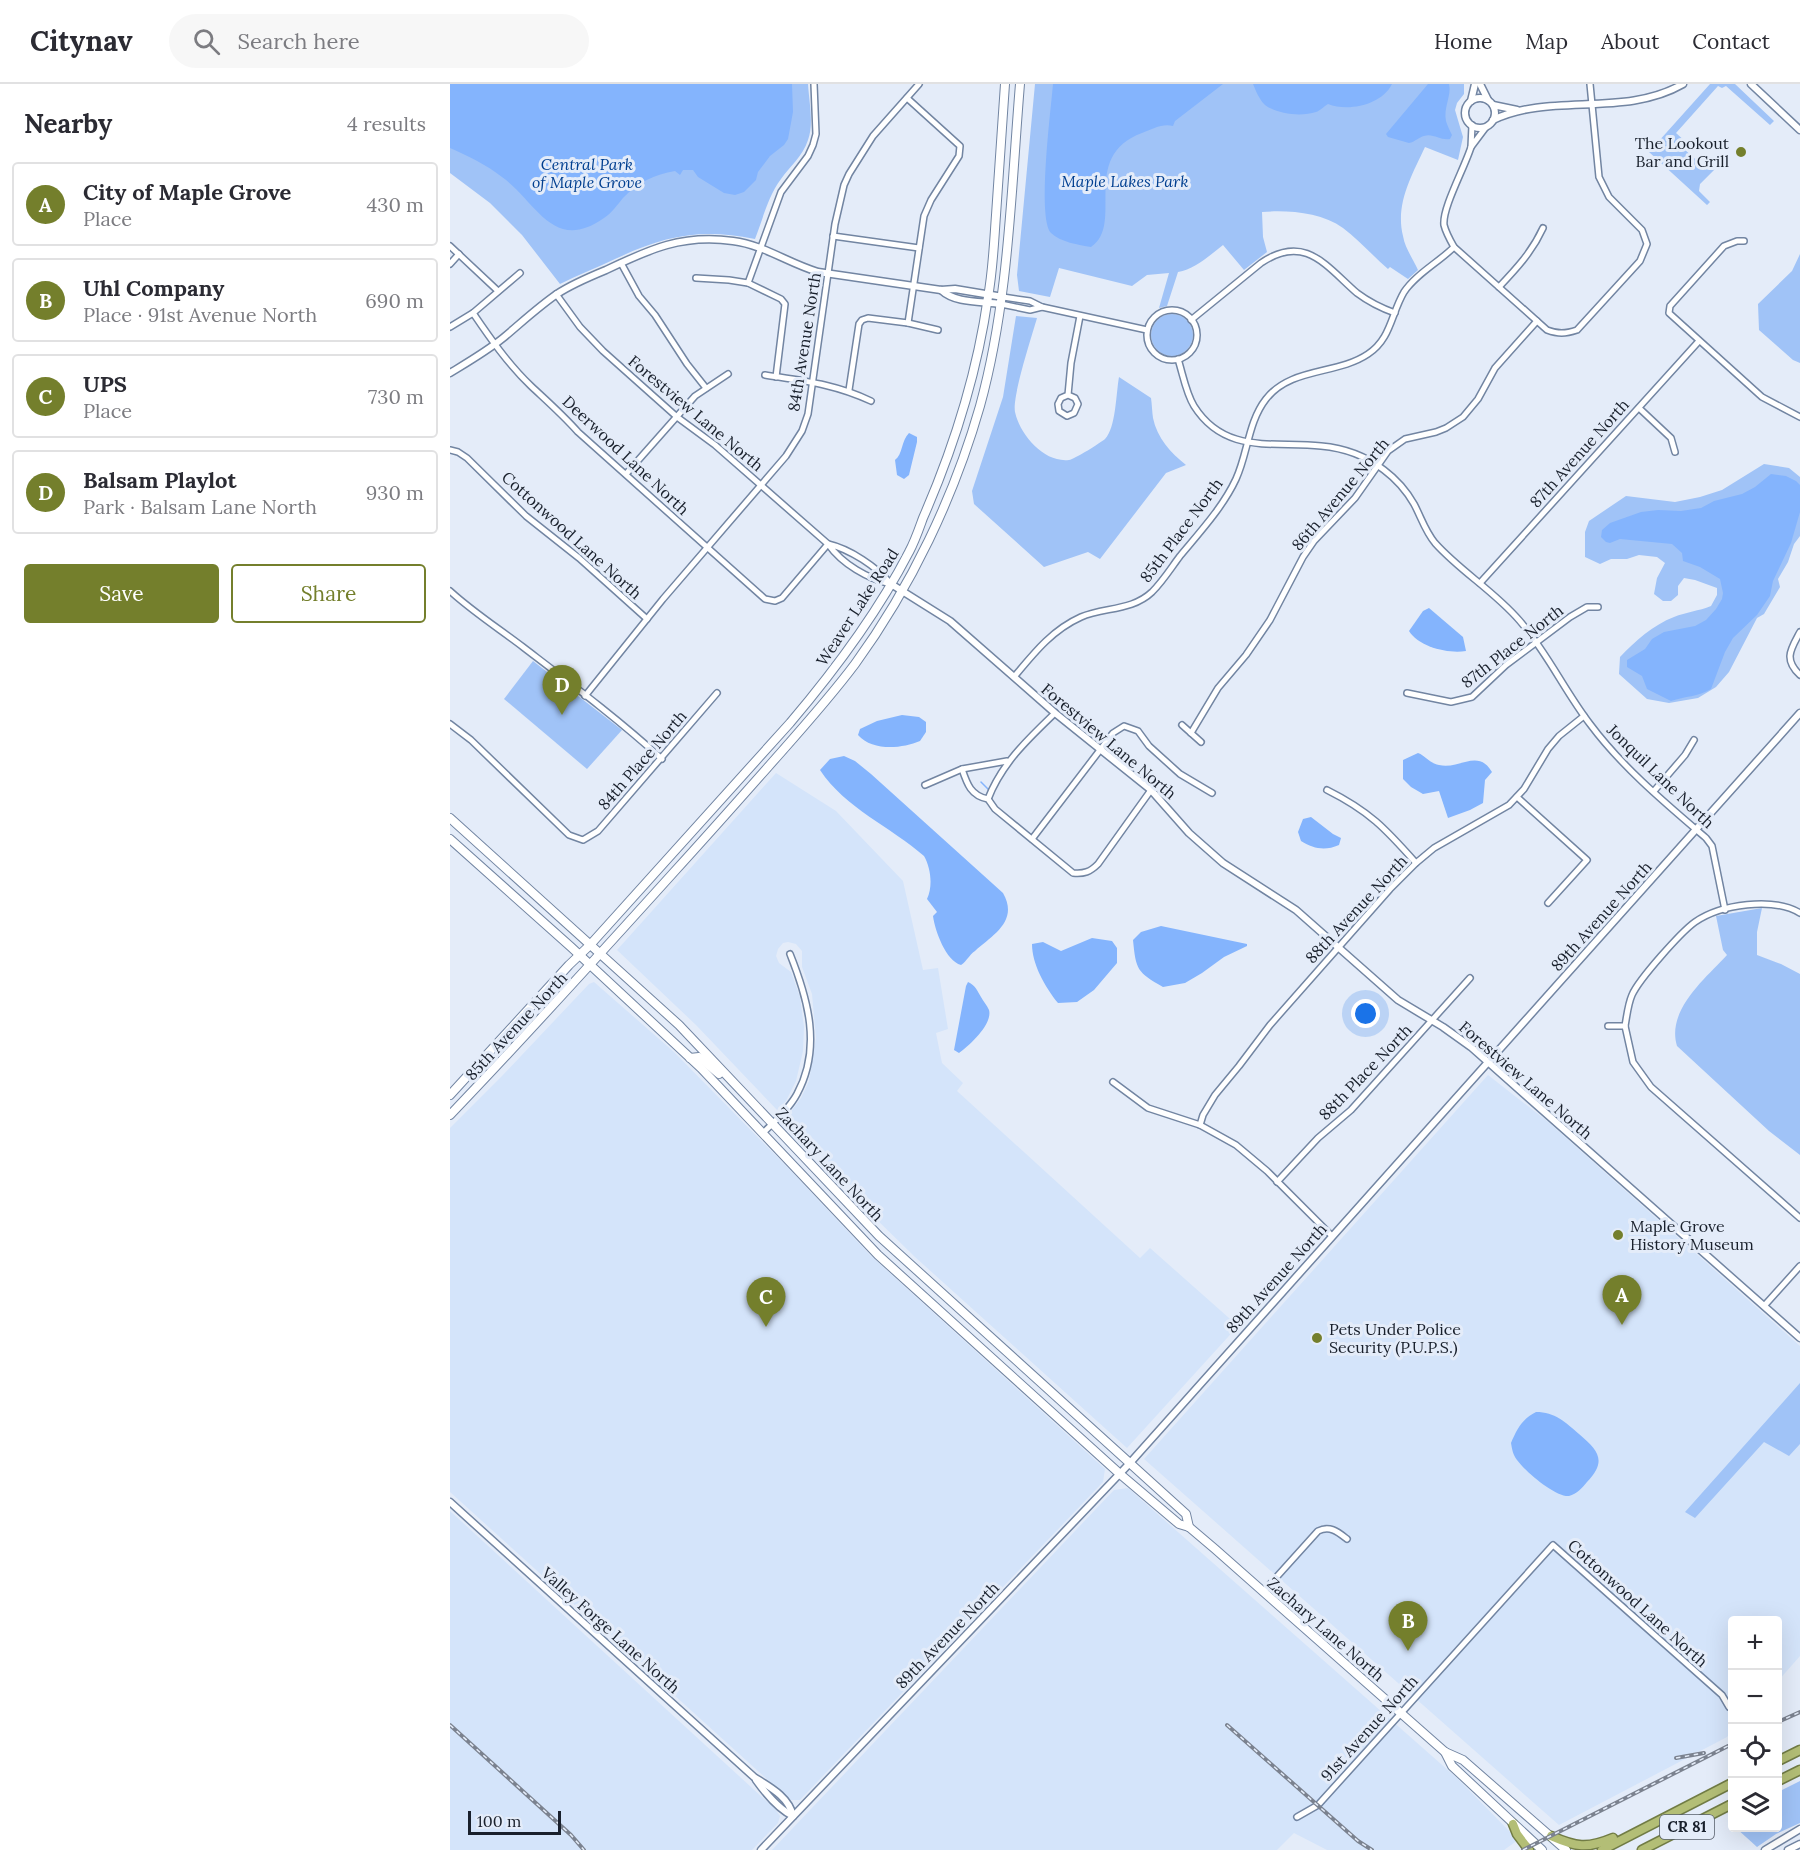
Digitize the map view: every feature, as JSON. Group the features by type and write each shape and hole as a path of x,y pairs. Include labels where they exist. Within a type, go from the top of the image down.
{"highway":[{"path":"1782,1759 1800,1750"},
{"path":"1782,1779 1800,1770"},
{"name":"CR 81","path":"1602,1850 1728,1785"},
{"name":"CR 81","path":"1642,1850 1728,1806"},
{"path":"1551,1836 1574,1845 1592,1846 1659,1821"},
{"path":"1513,1824 1517,1834 1532,1847"}],"main road":[{"name":"Weaver Lake Road","path":"579,956 815,693 851,646 910,550 939,483 969,393 988,298 1005,84"},
{"name":"Weaver Lake Road","path":"601,954 834,691 902,591 935,525 964,454 980,406 1002,300 1020,84"},
{"name":"Zachary Lane North","path":"450,818 679,1025 886,1243 1186,1514 1189,1527"},
{"name":"Zachary Lane North","path":"450,839 690,1058 878,1255 1120,1474 1179,1524 1189,1527 1445,1752 1463,1760 1566,1850"},
{"name":"85th Avenue North","path":"450,1115 601,954"},
{"name":"85th Avenue North","path":"450,1095 579,956"},
{"path":"690,1058 699,1057 705,1060 725,1080 738,1086"},
{"name":"Zachary Lane North","path":"1445,1752 1452,1766 1513,1824"},
{"path":"1532,1847 1542,1850"}],"street":[{"path":"748,283 781,192 808,156 813,145 816,134 814,84"},
{"name":"84th Avenue North","path":"585,696 647,619 794,446 808,414 833,236 839,203 849,174 873,136 919,84"},
{"path":"1472,101 1478,84"},
{"path":"1478,84 1495,114 1494,120"},
{"path":"1472,125 1471,147 1446,208 1444,222 1447,234 1454,247 1547,330 1567,334 1576,330 1641,261 1647,244 1642,230 1610,198 1601,184 1597,169 1590,84"},
{"path":"1471,147 1494,120 1517,111 1648,99 1683,84"},
{"path":"1751,84 1800,130"},
{"path":"907,98 960,146 960,156 931,200 924,216 908,323"},
{"path":"1486,127 1478,128 1467,120 1465,113 1472,101 1478,98 1517,111"},
{"path":"1499,287 1536,245 1543,228"},
{"path":"833,236 919,248"},
{"path":"450,373 494,345 556,294 648,250 680,242 724,240 760,247 801,266 828,273 941,290 948,289 1002,300 1030,310 1042,307 1147,330"},
{"path":"1744,241 1724,246 1670,306 1669,313 1762,397 1800,417"},
{"path":"450,246 498,291"},
{"name":"85th Place North","path":"1014,677 1044,642 1064,626 1088,614 1129,606 1152,592 1222,502 1236,479 1257,415 1268,396 1296,377 1357,360 1367,354 1380,343 1386,334 1403,293 1410,284 1454,247"},
{"path":"1191,320 1273,254 1299,251 1314,256 1364,298 1395,313"},
{"path":"450,264 459,254"},
{"path":"621,263 639,296 659,320 675,347 706,388"},
{"path":"450,327 472,313 520,273"},
{"path":"696,278 748,283 785,304 776,377"},
{"name":"Forestview Lane North","path":"556,294 595,344 677,417 715,445 828,544 840,558 877,581 891,584"},
{"path":"1174,310 1191,320 1197,335 1195,343 1186,356 1170,360 1154,354 1147,339 1147,330 1152,320 1162,312 1174,310"},
{"name":"Deerwood Lane North","path":"472,313 494,345 530,385 765,598 775,601 782,598 828,544"},
{"path":"1068,395 1069,372 1080,316"},
{"path":"849,390 859,324 862,320 868,318 908,323 938,330"},
{"name":"86th Avenue North","path":"1191,733 1218,688 1246,655 1270,620 1303,557 1314,541 1355,498 1388,451 1396,444 1414,436 1446,428 1463,417 1478,399 1495,368 1537,321"},
{"name":"87th Avenue North","path":"1480,583 1699,341"},
{"name":"Jonquil Lane North","path":"1178,359 1191,400 1206,421 1221,432 1247,443 1331,447 1353,453 1378,465 1391,476 1406,492 1436,544 1517,617 1538,642 1584,717 1624,763 1712,846 1725,910"},
{"path":"626,474 695,396 728,374"},
{"path":"765,375 829,385 849,390 871,400"},
{"path":"1639,408 1671,438 1675,452"},
{"name":"Cottonwood Lane North","path":"451,450 467,458 526,516 579,558 647,619"},
{"name":"Forestview Lane North","path":"828,544 845,549 884,575 891,584 950,621 1055,713 1151,790 1204,848 1232,870 1290,906 1398,1000 1457,1036 1488,1062 1800,1338"},
{"path":"450,592 626,727 662,759"},
{"name":"87th Place North","path":"1407,693 1451,702 1467,699 1479,692 1506,665 1578,612 1587,607 1598,606"},
{"path":"1800,632 1789,655 1792,667 1800,675"},
{"name":"84th Place North","path":"450,724 471,740 569,835 584,840 598,831 717,693"},
{"path":"988,799 1007,761 1055,713"},
{"name":"89th Avenue North","path":"761,1850 1130,1464 1800,713"},
{"name":"88th Avenue North","path":"1200,1125 1215,1095 1270,1025 1416,863 1446,840 1500,812 1517,797 1559,736 1584,717"},
{"path":"1182,725 1201,742"},
{"path":"1032,839 1100,749 1118,729 1132,727 1138,731 1149,746 1180,774 1212,793"},
{"path":"1654,791 1685,755 1694,740"},
{"path":"925,785 963,769 1007,761"},
{"path":"963,769 973,792 988,799 995,809 1073,873 1083,874 1091,871 1151,790"},
{"path":"1327,790 1352,803 1378,822 1416,863"},
{"path":"1517,797 1587,860 1548,903"},
{"path":"1800,913 1794,909 1771,903 1725,910 1694,922 1647,974 1632,996 1625,1026 1633,1062 1651,1087 1800,1218"},
{"path":"763,1133 797,1095 805,1074 810,1046 811,1025 807,999 790,954"},
{"name":"88th Place North","path":"1277,1182 1318,1138 1351,1110 1470,978"},
{"path":"1608,1026 1625,1026"},
{"path":"1113,1082 1148,1108 1200,1125 1236,1145 1332,1236"},
{"path":"1764,1306 1800,1266"},
{"name":"Valley Forge Lane North","path":"450,1502 754,1778 766,1794 785,1812 793,1816"},
{"path":"1263,1592 1318,1531 1325,1528 1331,1529 1347,1539"},
{"name":"Cottonwood Lane North","path":"1553,1545 1722,1695 1728,1705"},
{"name":"91st Avenue North","path":"1297,1816 1318,1805 1553,1545"},
{"path":"1765,1850 1800,1829"},
{"path":"1788,1850 1800,1844"}],"shaded area":[{"name":"Central Park of Maple Grove","path":"450,84 792,84 793,112 788,139 770,156 758,172 756,180 744,192 735,195 724,193 698,177 693,170 683,170 680,175 675,171 668,172 653,177 634,188 604,218 586,228 571,230 558,227 547,220 514,187 496,173 450,148"},
{"path":"1053,84 1223,84 1175,121 1173,126 1165,125 1154,128 1123,144 1112,158 1107,174 1105,223 1101,236 1091,247 1059,239 1051,233 1047,223 1045,185"},
{"path":"1253,84 1392,84 1381,97 1364,105 1345,107 1328,104 1310,114 1296,114 1276,111 1265,105"},
{"path":"1428,84 1449,84 1445,116 1452,135 1450,139 1427,135 1409,143 1388,137 1386,134"},
{"path":"909,433 917,437 917,442 909,475 904,479 897,475 895,460"},
{"path":"1771,474 1786,476 1800,485 1800,512 1791,543 1773,581 1770,596 1757,615 1733,638 1725,652 1711,689 1701,694 1671,701 1647,689 1642,676 1627,667 1627,660 1645,649 1652,639 1664,632 1695,626 1706,620 1722,599 1720,579 1700,567 1683,561 1682,553 1672,544 1620,539 1610,543 1601,537 1602,530 1610,523 1641,512 1701,508 1714,501 1742,494"},
{"path":"1429,608 1463,637 1466,651 1434,648 1414,637 1409,631 1423,611"},
{"path":"902,715 919,717 926,722 926,732 920,741 904,746 887,747 871,744 858,735 860,729 877,721"},
{"path":"1418,753 1439,765 1481,761 1487,765 1492,772 1485,780 1483,803 1448,818 1439,791 1423,794 1403,779 1403,760"},
{"path":"844,756 855,761 871,774 1003,893 1008,912 1002,927 961,965 946,952 936,929 933,916 937,912 927,899 930,878 924,856 855,806 830,783 820,770 830,759"},
{"path":"776,773 836,811 903,881 923,970 938,968 948,1029 936,1033 942,1063 963,1083 957,1091 1140,1258 1150,1248 1238,1326 1127,1448 915,1257 871,1214 862,1198 787,1117 801,1098 809,1081 816,1038 812,994 802,967 802,951 796,944 783,943 776,956 779,963 791,972 800,997 804,1027 803,1051 796,1081 786,1101 777,1110 696,1025 617,950"},
{"path":"1311,817 1341,838 1339,845 1320,848 1301,841 1298,832 1303,819"},
{"path":"1161,926 1247,944 1247,946 1224,957 1185,983 1163,987 1139,969 1133,940 1141,932"},
{"path":"1092,938 1112,941 1117,948 1117,963 1094,990 1077,1002 1058,1003 1040,975 1034,959 1032,944 1043,942 1061,951"},
{"path":"594,982 674,1052 871,1256 1105,1469 1103,1482 800,1800 790,1800 450,1492 450,1128 589,984"},
{"path":"968,982 977,990 989,1010 989,1016 984,1028 959,1053 954,1050"},
{"path":"1488,1075 1547,1121 1800,1346 1800,1656 1782,1676 1782,1616 1728,1616 1728,1736 1559,1825 1144,1459"},
{"path":"1536,1412 1549,1414 1564,1422 1596,1451 1599,1462 1597,1468 1581,1489 1572,1495 1563,1495 1541,1482 1521,1465 1514,1454 1511,1443 1515,1433 1524,1421"},
{"path":"1128,1488 1458,1779 1518,1840 1504,1850 1327,1850 1294,1833 1277,1850 772,1850 1114,1490"},
{"path":"450,1511 775,1809 780,1816 778,1823 752,1850 450,1850"}],"green space":[{"name":"Central Park of Maple Grove","path":"450,84 808,84 811,127 803,151 773,193 755,239 717,234 683,236 633,251 560,284 522,235 490,203 450,173"},
{"name":"Maple Lakes Park","path":"1035,84 1464,84 1464,94 1455,110 1463,137 1458,160 1425,147 1410,179 1403,201 1401,224 1405,245 1418,270 1408,279 1390,267 1388,269 1343,228 1325,218 1304,213 1272,211 1262,212 1263,237 1267,252 1244,270 1223,245 1196,265 1178,272 1167,306 1159,308 1169,273 1147,275 1132,286 1059,268 1050,297 1019,291 1017,275"},
{"path":"1710,84 1735,84 1774,121 1770,125 1726,86 1722,88 1718,86 1676,133 1687,143 1684,149 1704,167 1709,164 1715,169 1700,184 1699,191 1710,202 1707,205 1649,152"},
{"path":"1800,254 1800,363 1793,360 1759,330 1758,304 1792,271"},
{"path":"1172,314 1180,315 1187,320 1192,327 1192,343 1187,350 1180,355 1172,356 1164,355 1157,350 1152,343 1151,335 1152,327 1157,320 1164,315"},
{"path":"1016,316 1037,318 1019,380 1015,404 1015,412 1022,430 1034,446 1051,457 1069,460 1105,439 1109,434 1113,419 1119,377 1151,398 1153,418 1161,438 1186,465 1166,473 1100,559 1088,552 1044,567 974,504 972,491 1003,397"},
{"path":"1764,464 1789,468 1800,477 1800,536 1778,579 1780,587 1764,614 1757,618 1729,672 1716,687 1698,698 1669,703 1647,699 1619,674 1620,657 1638,639 1666,620 1711,606 1717,595 1717,588 1684,578 1678,586 1678,595 1671,601 1663,601 1654,594 1657,578 1665,563 1657,557 1639,555 1627,559 1611,559 1600,564 1585,557 1585,532 1589,521 1626,496 1675,502 1700,497 1722,490"},
{"path":"533,661 622,730 587,769 504,699"},
{"path":"1762,908 1757,932 1757,955 1800,974 1800,1155 1769,1131 1677,1046 1675,1033 1682,1007 1699,984 1727,955 1723,950 1716,916"},
{"path":"1800,1383 1800,1444 1789,1456 1764,1442 1695,1518 1685,1512"},
{"path":"1800,1781 1800,1823 1782,1831 1782,1790"},
{"path":"1740,1832 1780,1832 1776,1834 1757,1847"}],"waterway":[{"path":"981,782 990,791"}],"railway":[{"path":"1782,1720 1800,1712"},
{"path":"450,1725 571,1835 584,1850"},
{"path":"1227,1725 1358,1841 1372,1850"},
{"path":"1523,1850 1728,1746"},
{"path":"1676,1758 1704,1753"}],"place":[{"name":"The Lookout Bar and Grill","path":"1741,152"},
{"name":"Balsam Playlot","path":"562,715"},
{"name":"Maple Grove History Museum","path":"1618,1235"},
{"name":"City of Maple Grove","path":"1622,1325"},
{"name":"UPS","path":"766,1327"},
{"name":"Pets Under Police Security (P.U.P.S.)","path":"1317,1338"},
{"name":"Uhl Company","path":"1408,1651"}]}
